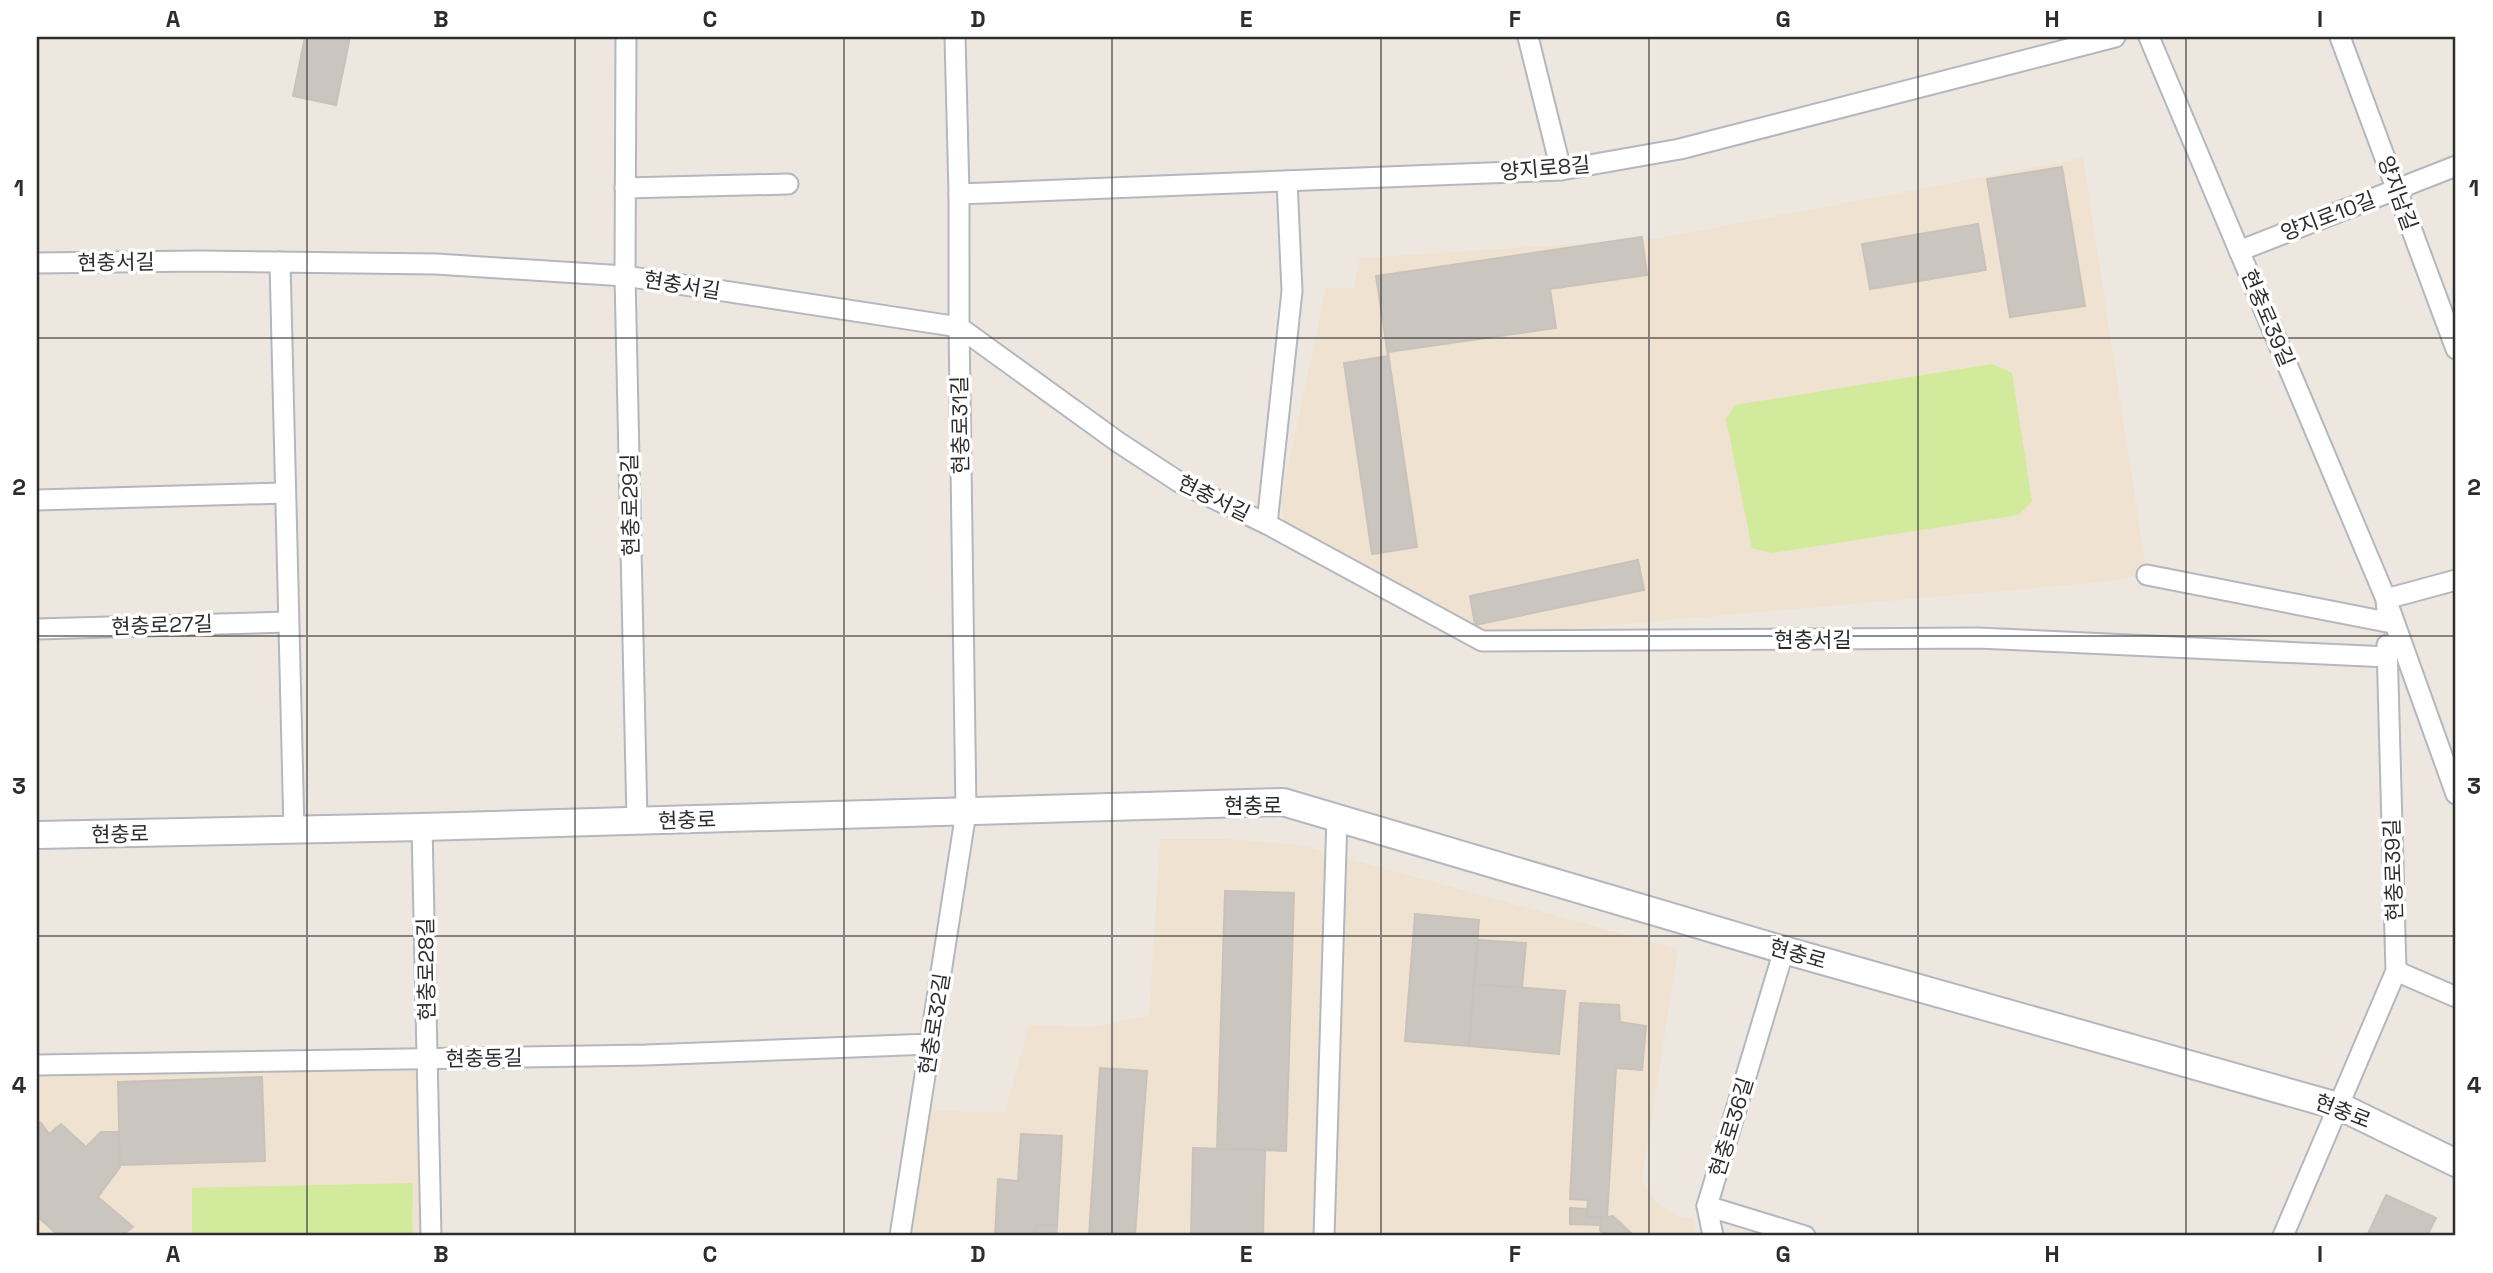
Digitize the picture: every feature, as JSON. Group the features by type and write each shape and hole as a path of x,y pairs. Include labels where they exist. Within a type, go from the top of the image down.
{"main road":[{"name":"현충로","path":"37,835 422,827 1283,802 1784,950 2337,1106 2456,1163"}],"street":[{"name":"현충로29길","path":"626,37 625,276 637,821"},
{"name":"현충로31길","path":"955,37 960,194 958,327 966,812"},
{"path":"1528,37 1561,170"},
{"name":"양지로8길","path":"960,194 1561,170 1680,149 2115,37"},
{"name":"현충로39길","path":"2149,37 2386,599 2456,794"},
{"name":"양지남길","path":"2340,37 2456,349"},
{"name":"양지로10길","path":"2239,251 2456,166"},
{"name":"현충서길","path":"1267,524 1292,291 1287,181"},
{"path":"625,188 788,184"},
{"path":"280,262 294,830"},
{"name":"현충서길","path":"37,263 436,264 625,276 958,327 1118,442 1179,482 1267,524 1482,640 1978,638 2388,657"},
{"path":"37,499 285,493"},
{"path":"2147,575 2387,622"},
{"path":"2386,599 2456,580"},
{"name":"현충로39길","path":"2283,1236 2396,971 2386,599"},
{"name":"현충로27길","path":"37,629 288,622"},
{"name":"현충로32길","path":"900,1236 966,812"},
{"path":"1324,1236 1337,817"},
{"name":"현충로28길","path":"422,827 431,1236"},
{"name":"현충로36길","path":"1784,950 1707,1206 1805,1236"},
{"path":"2396,971 2456,998"},
{"name":"현충동길","path":"37,1065 659,1054 931,1044"},
{"path":"1707,1206 1713,1236"}],"shaded area":[{"path":"2083,158 2147,575 2093,583 1487,636 1284,523 1281,501 1326,288 1354,288 1360,258 1655,239"},
{"path":"1160,839 1227,839 1299,845 1678,949 1642,1180 1658,1204 1676,1216 1693,1218 1697,1236 906,1236 932,1111 1005,1112 1029,1025 1092,1027 1149,1015"},
{"path":"418,1069 420,1236 37,1236 37,1074"}],"green space":[{"path":"1992,364 2012,373 2032,502 2018,515 1771,553 1752,548 1726,419 1735,405"},
{"path":"413,1183 412,1236 192,1236 192,1188"}],"building":[{"path":"305,37 350,37 336,105 293,96"},
{"path":"2062,167 2085,306 2010,317 1987,179"},
{"path":"1978,224 1986,270 1870,289 1862,244"},
{"path":"1642,237 1647,275 1550,289 1556,328 1388,352 1417,547 1372,554 1344,363 1388,356 1376,276"},
{"path":"1638,560 1644,590 1475,625 1470,596"},
{"path":"1225,891 1294,893 1286,1151 1217,1148"},
{"path":"1415,914 1479,920 1469,1046 1405,1041"},
{"path":"1478,940 1526,943 1522,988 1474,984"},
{"path":"1474,984 1565,991 1559,1054 1469,1046"},
{"path":"1580,1003 1619,1005 1620,1022 1646,1026 1642,1070 1616,1068 1607,1218 1587,1217 1588,1200 1570,1199"},
{"path":"1100,1068 1147,1071 1135,1236 1089,1236"},
{"path":"262,1077 265,1161 120,1165 118,1082"},
{"path":"37,1122 41,1123 49,1134 61,1124 86,1147 101,1132 118,1132 120,1167 98,1197 133,1227 121,1236 59,1236 37,1216"},
{"path":"1021,1134 1062,1136 1057,1226 1036,1224 1035,1236 995,1236 998,1179 1018,1181"},
{"path":"1193,1148 1265,1150 1263,1236 1191,1236"},
{"path":"2386,1195 2436,1218 2427,1236 2367,1236"},
{"path":"1570,1208 1587,1209 1587,1217 1601,1218 1600,1225 1570,1224"},
{"path":"1613,1216 1634,1236 1606,1236 1600,1230 1601,1218"},
{"path":"1036,1224 1057,1226 1056,1236 1035,1236"}]}
